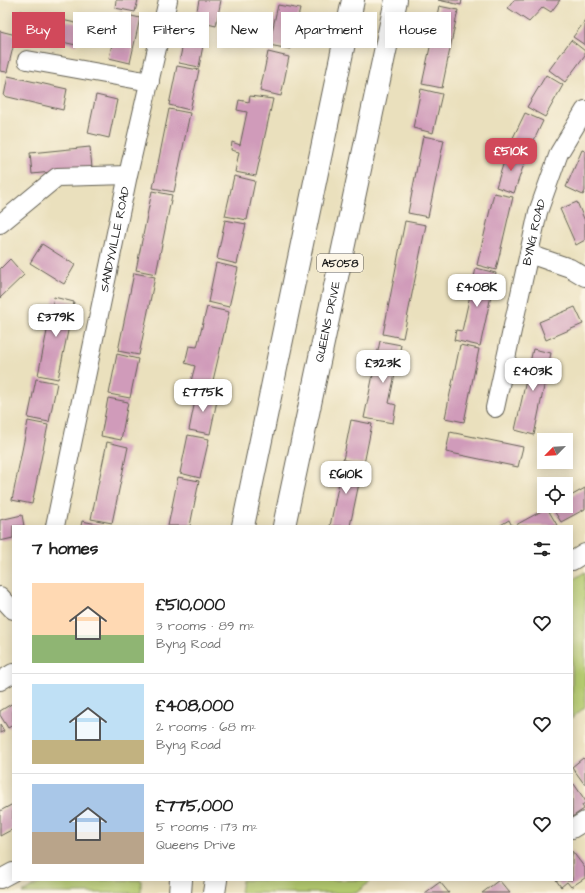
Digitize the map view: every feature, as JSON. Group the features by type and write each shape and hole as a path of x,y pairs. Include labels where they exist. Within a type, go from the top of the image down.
{"highway":[{"name":"A5058","path":"243,525 353,0"},
{"name":"QUEENS DRIVE","path":"284,525 396,0"},
{"path":"180,893 181,881"},
{"path":"214,893 216,881"}],"street":[{"name":"SANDYVILLE ROAD","path":"55,525 128,175 168,0"},
{"path":"28,60 150,82"},
{"name":"BYNG ROAD","path":"495,408 538,212 559,153 584,113"},
{"path":"0,224 58,178 128,175"},
{"path":"529,254 570,268 585,277"},
{"path":"573,560 585,553"},
{"path":"0,596 12,609"},
{"path":"0,681 12,674"},
{"path":"573,828 585,821"},
{"path":"0,879 12,873"}],"green space":[{"path":"585,572 585,707 573,717 573,579"},
{"path":"44,881 141,881 141,893 22,893"},
{"path":"242,881 371,881 356,893 240,893"}],"building":[{"path":"116,0 138,0 135,12 115,8"},
{"path":"199,0 221,0 219,12 217,12 216,26 209,24 209,12 197,12"},
{"path":"438,0 462,0 461,5"},
{"path":"514,0 560,0 551,12 543,7 529,22 508,8"},
{"path":"278,5 300,9 299,12 281,12 281,47 273,46 273,27"},
{"path":"439,6 458,10 451,44 451,12 438,12"},
{"path":"131,16 139,18 130,63 109,58 111,48 131,48"},
{"path":"65,21 73,22 73,44 65,43"},
{"path":"585,21 585,45 573,37"},
{"path":"0,31 12,34 13,48 7,72 0,71"},
{"path":"571,40 585,51 585,55 565,82 549,70"},
{"path":"182,48 202,48 199,67 179,63"},
{"path":"430,48 450,48 442,88 422,84"},
{"path":"268,52 289,57 281,96 260,91"},
{"path":"177,66 199,70 190,110 169,105"},
{"path":"546,75 563,85 545,117 527,107"},
{"path":"8,76 67,89 63,110 4,96"},
{"path":"421,89 442,94 433,133 413,128"},
{"path":"96,95 117,100 109,138 88,133"},
{"path":"250,96 273,99 256,176 235,172 239,152 231,150 232,142 240,145 247,112 237,110 239,100 249,102"},
{"path":"169,109 190,113 174,192 153,188"},
{"path":"525,113 543,121 527,155 509,146"},
{"path":"423,136 444,140 428,217 408,213"},
{"path":"90,147 92,168 32,174 30,153"},
{"path":"582,150 585,151 585,191 583,195 566,187"},
{"path":"507,152 526,158 514,193 496,187"},
{"path":"234,176 255,181 247,220 225,216"},
{"path":"152,191 172,195 156,274 136,270"},
{"path":"494,193 513,197 496,270 477,265"},
{"path":"577,202 585,221 585,240 576,245 560,209"},
{"path":"225,220 246,224 237,264 217,259"},
{"path":"405,221 426,225 403,338 383,334"},
{"path":"42,244 75,265 64,284 30,263"},
{"path":"10,259 24,275 0,298 0,269"},
{"path":"216,263 238,268 229,307 208,302"},
{"path":"476,268 496,273 480,346 454,340 456,330 462,331"},
{"path":"134,273 155,277 139,355 118,351"},
{"path":"54,297 74,302 58,379 38,375"},
{"path":"207,307 229,312 211,389 190,385 195,366 185,363 189,346 197,347"},
{"path":"575,307 583,324 546,340 539,322"},
{"path":"380,341 401,345 389,403 396,405 393,423 364,418"},
{"path":"460,345 479,349 464,422 445,418"},
{"path":"533,349 551,353 534,435 515,430"},
{"path":"117,354 138,359 130,398 109,394"},
{"path":"36,379 57,383 49,422 28,418"},
{"path":"197,391 218,396 210,434 189,430"},
{"path":"108,398 128,402 121,440 101,436"},
{"path":"351,420 372,424 364,464 343,460"},
{"path":"28,421 48,425 32,504 12,500"},
{"path":"450,432 523,447 518,467 446,452"},
{"path":"188,435 209,439 200,478 180,473"},
{"path":"107,442 128,447 112,523 91,519"},
{"path":"343,463 363,467 350,525 330,525"},
{"path":"178,477 199,481 190,525 168,525"},
{"path":"585,488 585,509 561,522 555,513 573,513 573,495"},
{"path":"538,513 550,513 557,525 516,525"},
{"path":"22,515 24,525 12,525 12,538 0,541 0,520"},
{"path":"509,520 512,525 501,525"},
{"path":"82,521 102,525 81,525"},
{"path":"12,704 12,726 8,728 0,715 0,711"},
{"path":"0,724 4,731 0,733"},
{"path":"583,758 585,760 585,785 573,768 573,766"},
{"path":"573,784 585,800 585,803 582,805 584,809 573,816"},
{"path":"12,805 12,830 0,836 0,811"},
{"path":"573,852 585,868 585,878 571,887 567,882 561,887 557,881 573,881"},
{"path":"498,881 500,881 510,893 482,893"},
{"path":"440,882 449,893 425,893 429,890"}]}
